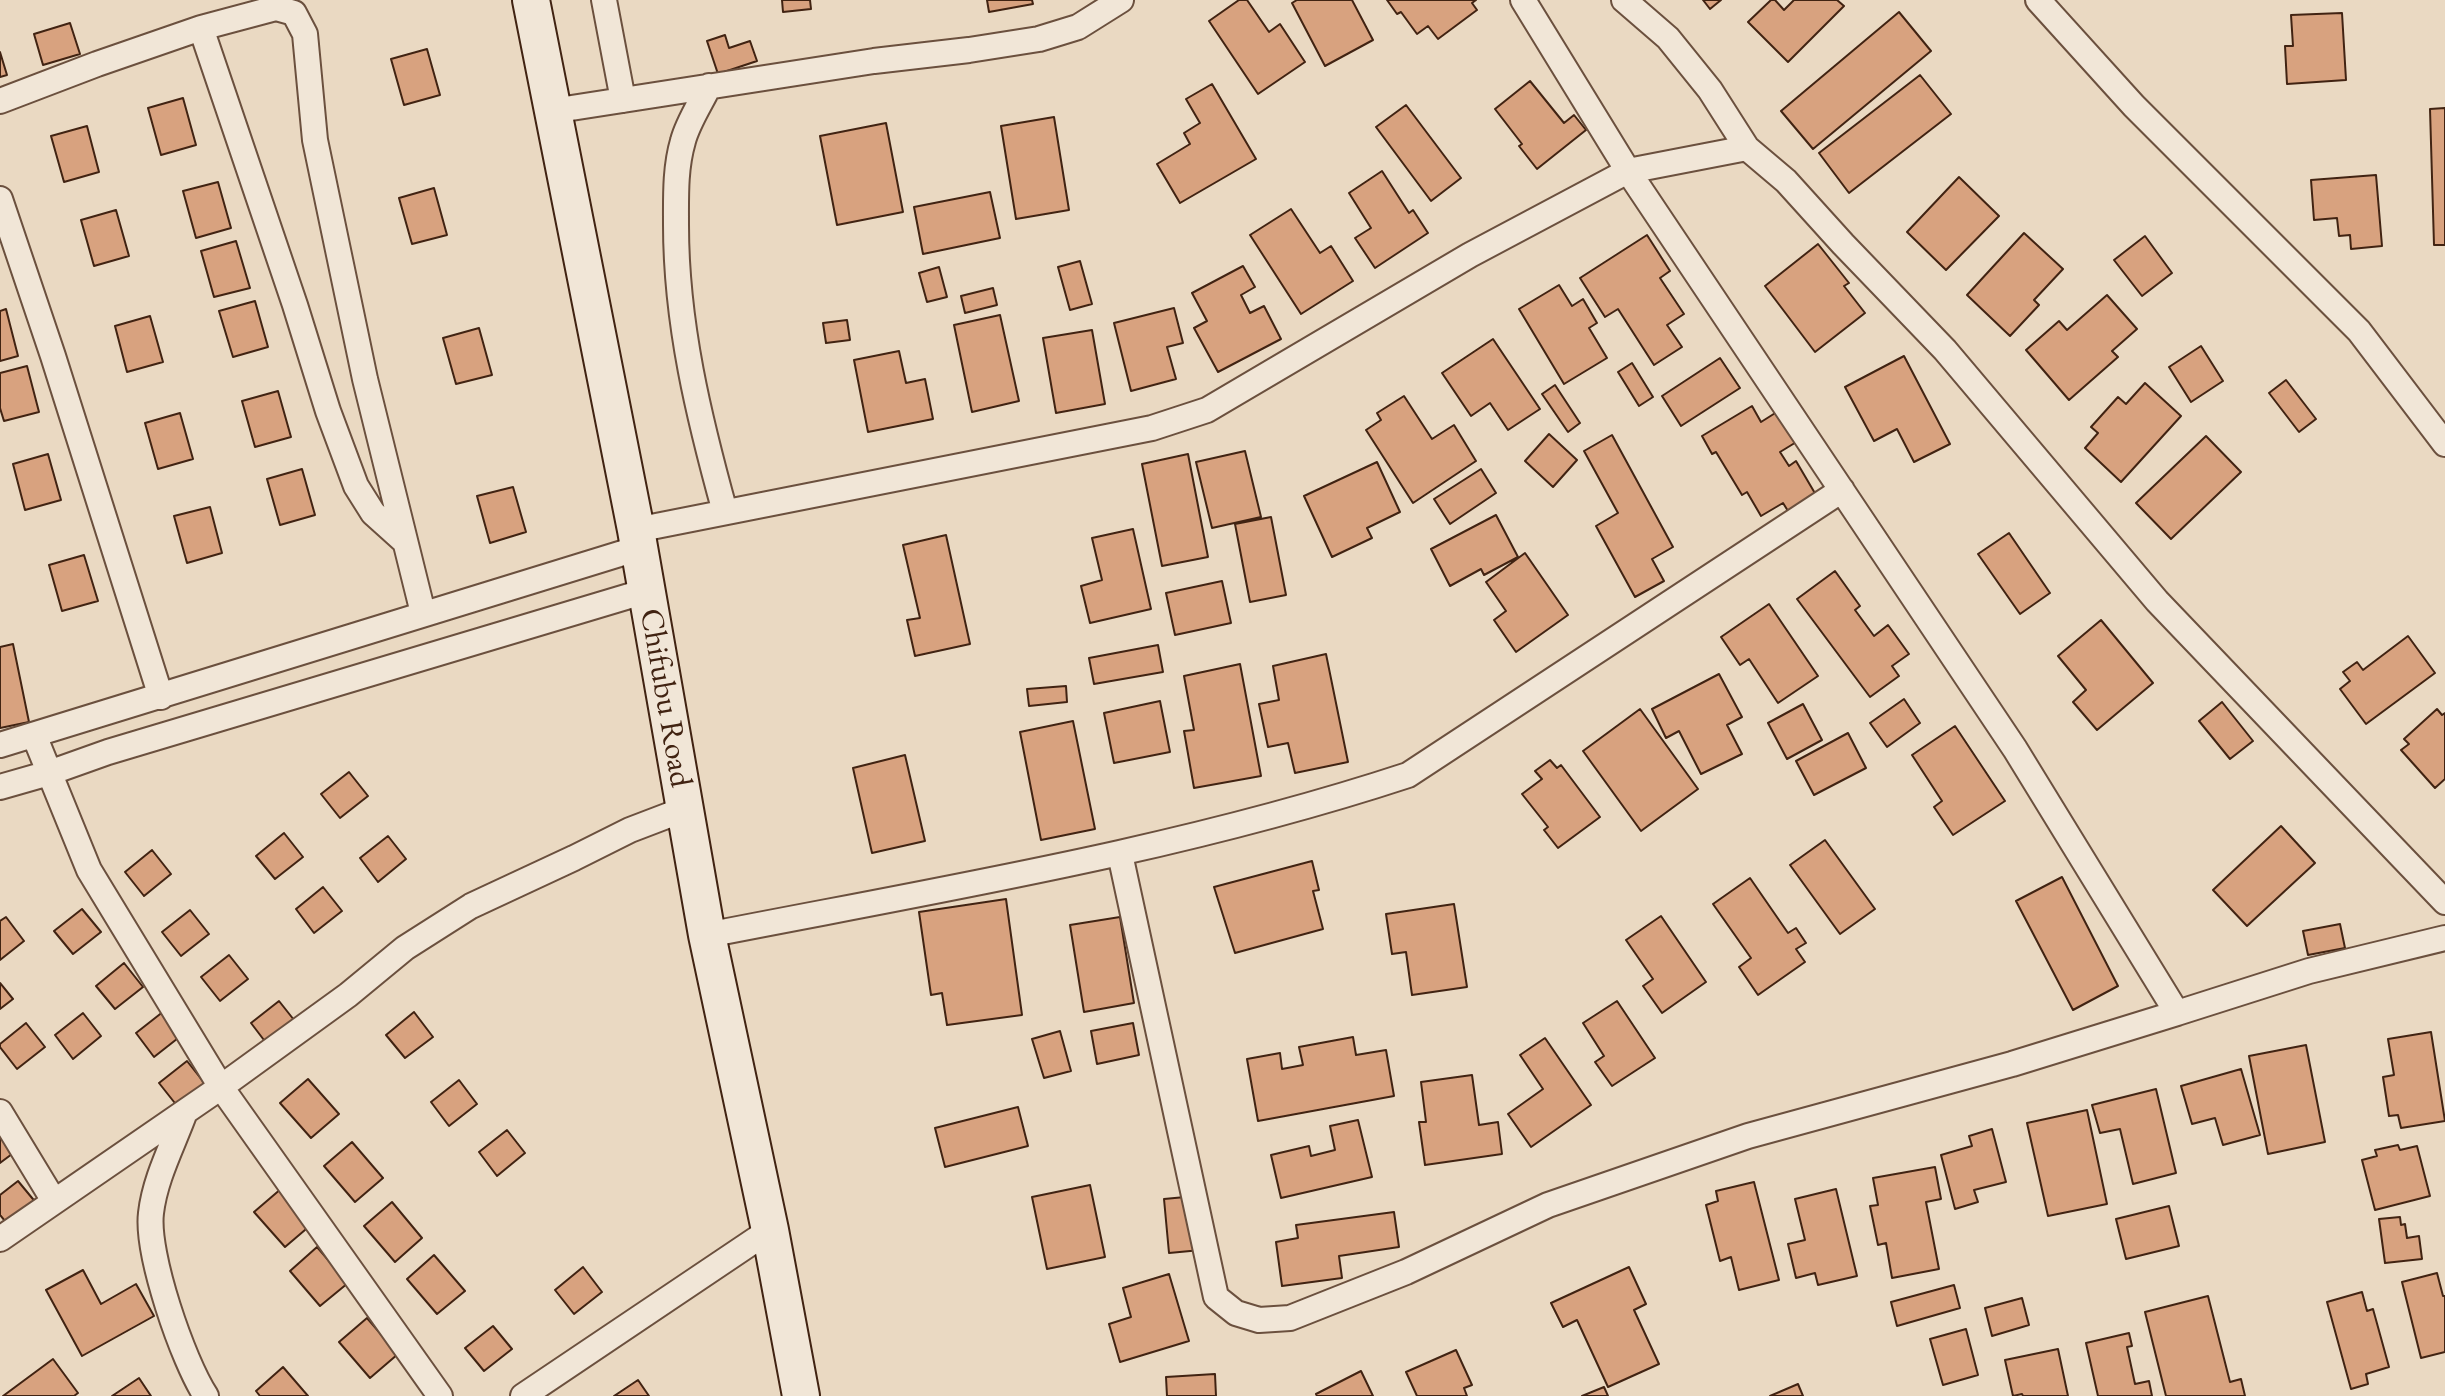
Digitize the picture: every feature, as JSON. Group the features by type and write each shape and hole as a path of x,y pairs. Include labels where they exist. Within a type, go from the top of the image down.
{"main road":[{"name":"Chifubu Road","path":"531,0 637,539 707,935 770,1230 801,1396"}],"street":[{"path":"604,0 623,100"},
{"path":"552,111 1039,39 1078,27 1121,0"},
{"path":"1523,0 1628,171 2015,749 2177,1013"},
{"path":"1624,0 1668,38 1710,90 1747,148 1786,181 1945,350 2157,601 2445,902"},
{"path":"2038,0 2134,106 2359,331 2445,444"},
{"path":"0,101 201,28 276,8 294,13 305,34 315,140 365,379 423,613"},
{"path":"201,28 328,411 356,486 373,513 403,540"},
{"path":"709,86 683,139 676,182 676,262 682,329 700,420 725,512"},
{"path":"0,745 270,663 725,512 1152,428 1207,410 1470,255 1628,171 1747,148"},
{"path":"0,199 161,697"},
{"path":"707,935 1120,854 1338,798 1408,775 1842,490"},
{"path":"0,787 646,591"},
{"path":"270,663 283,700"},
{"path":"34,735 89,870 221,1087 440,1396"},
{"path":"0,1239 221,1087 348,995 405,948 471,906 630,830 685,809"},
{"path":"1120,854 1216,1297 1236,1313 1259,1320 1290,1318 1406,1272 1548,1205 1748,1136 1998,1068 2309,971 2445,938"},
{"path":"0,1112 54,1201"},
{"path":"185,1112 159,1179 151,1214 152,1248 174,1323 196,1381 206,1396"},
{"path":"524,1396 770,1230"}],"building":[{"path":"782,0 810,0 811,9 783,12"},
{"path":"987,0 1032,0 1033,4 989,12"},
{"path":"1239,0 1247,0 1269,32 1280,24 1305,62 1258,94 1209,21"},
{"path":"1297,0 1352,0 1373,40 1325,66 1292,3"},
{"path":"1387,0 1476,0 1472,3 1477,10 1438,39 1428,26 1417,34 1401,12 1397,14"},
{"path":"1703,0 1721,0 1710,9"},
{"path":"1771,0 1775,0 1784,10 1794,0 1837,0 1844,6 1788,62 1748,22"},
{"path":"1899,12 1931,51 1813,149 1781,111"},
{"path":"2342,13 2346,80 2287,84 2285,46 2293,46 2291,15"},
{"path":"70,23 80,54 43,65 34,34"},
{"path":"725,35 729,48 750,41 757,61 718,74 707,41"},
{"path":"427,49 440,95 404,105 391,59"},
{"path":"0,52 7,75 0,77"},
{"path":"1920,75 1951,114 1849,193 1819,153"},
{"path":"1530,81 1564,123 1574,115 1586,130 1537,169 1495,109"},
{"path":"1212,84 1256,159 1180,203 1157,164 1190,144 1184,133 1200,123 1186,99"},
{"path":"183,98 196,145 161,155 148,108"},
{"path":"1406,105 1461,178 1431,201 1376,127"},
{"path":"2445,108 2445,245 2434,245 2430,109"},
{"path":"1054,117 1069,210 1016,219 1001,126"},
{"path":"886,123 903,212 837,225 820,136"},
{"path":"87,126 99,172 64,182 51,136"},
{"path":"1382,171 1409,213 1413,210 1428,233 1375,268 1355,238 1371,228 1349,193"},
{"path":"2376,175 2382,246 2351,249 2350,235 2339,236 2337,218 2314,220 2311,180"},
{"path":"1959,177 1999,216 1946,270 1907,232"},
{"path":"218,182 231,228 196,238 183,191"},
{"path":"434,188 447,235 412,244 399,198"},
{"path":"990,192 1000,238 923,254 914,207"},
{"path":"1291,209 1320,253 1331,246 1353,281 1301,314 1250,235"},
{"path":"116,210 129,256 94,266 81,220"},
{"path":"2024,233 2063,269 2034,300 2039,305 2010,336 1967,295"},
{"path":"1647,235 1670,271 1660,278 1684,314 1667,325 1682,347 1654,365 1618,309 1605,317 1580,278"},
{"path":"2145,236 2172,273 2142,296 2114,260"},
{"path":"236,241 250,288 214,297 201,251"},
{"path":"1818,244 1849,283 1844,286 1865,313 1815,352 1765,286"},
{"path":"1080,261 1092,304 1070,310 1058,267"},
{"path":"1243,266 1255,287 1241,295 1250,313 1264,306 1281,339 1218,372 1194,328 1207,321 1192,293"},
{"path":"939,267 947,297 927,302 919,273"},
{"path":"1559,285 1572,306 1583,299 1597,323 1589,328 1607,358 1564,384 1519,309"},
{"path":"993,288 997,305 965,313 961,296"},
{"path":"2107,295 2137,329 2112,351 2118,357 2069,400 2026,350 2059,321 2067,330"},
{"path":"255,301 268,347 233,357 219,311"},
{"path":"1174,308 1183,343 1167,347 1176,379 1131,391 1114,323"},
{"path":"6,309 18,356 0,361 0,311"},
{"path":"1000,315 1019,401 972,412 954,325"},
{"path":"150,316 163,362 127,372 115,326"},
{"path":"847,320 850,340 826,343 823,323"},
{"path":"479,328 492,375 456,384 443,338"},
{"path":"1092,330 1105,404 1056,413 1043,338"},
{"path":"1493,339 1540,409 1508,430 1490,403 1471,416 1442,373"},
{"path":"2201,346 2223,381 2191,402 2169,367"},
{"path":"899,351 906,383 925,379 933,419 868,432 854,360"},
{"path":"1904,356 1950,444 1914,462 1897,429 1874,441 1845,387"},
{"path":"1720,358 1740,388 1681,426 1662,396"},
{"path":"1632,363 1653,397 1639,406 1618,372"},
{"path":"27,366 39,412 4,421 0,408 0,373"},
{"path":"2286,380 2316,419 2299,432 2269,393"},
{"path":"2145,383 2181,416 2121,482 2085,448 2098,433 2091,427 2118,397 2126,404"},
{"path":"1555,385 1580,423 1568,432 1542,394"},
{"path":"278,391 291,437 255,447 242,401"},
{"path":"1404,396 1432,439 1454,425 1476,461 1413,503 1366,430 1381,420 1377,413"},
{"path":"1752,406 1761,422 1780,410 1798,441 1780,452 1789,466 1796,461 1816,495 1788,511 1783,503 1761,516 1747,492 1742,495 1716,452 1712,454 1702,436"},
{"path":"180,413 193,459 158,469 145,423"},
{"path":"1549,434 1577,460 1553,487 1525,461"},
{"path":"1612,435 1673,547 1652,559 1664,581 1635,597 1596,526 1618,513 1584,451"},
{"path":"2206,436 2241,472 2171,539 2136,503"},
{"path":"1245,451 1261,517 1212,528 1196,462"},
{"path":"48,454 61,500 25,510 13,464"},
{"path":"1188,454 1208,557 1162,566 1142,464"},
{"path":"1377,462 1400,512 1367,528 1372,538 1332,557 1304,496"},
{"path":"302,469 315,515 280,525 267,479"},
{"path":"1481,469 1496,493 1450,524 1434,499"},
{"path":"513,487 526,532 490,543 477,496"},
{"path":"210,507 222,553 187,563 174,516"},
{"path":"1496,515 1518,557 1484,575 1481,569 1450,586 1431,549"},
{"path":"1271,517 1286,595 1250,602 1235,524"},
{"path":"1133,529 1151,609 1090,623 1081,586 1102,580 1092,538"},
{"path":"2009,533 2050,593 2020,614 1978,554"},
{"path":"946,535 970,644 915,656 907,620 920,618 903,545"},
{"path":"1525,553 1568,615 1516,652 1494,620 1506,611 1486,582"},
{"path":"84,555 98,601 62,611 49,565"},
{"path":"1835,571 1860,606 1855,610 1874,636 1888,625 1909,654 1892,666 1899,676 1870,697 1797,599"},
{"path":"1222,581 1231,623 1175,635 1166,593"},
{"path":"1769,604 1818,676 1778,703 1749,659 1740,665 1721,637"},
{"path":"2101,620 2153,683 2097,730 2073,702 2086,690 2058,656"},
{"path":"2408,636 2435,673 2366,724 2340,689 2350,681 2343,672 2357,662 2363,670"},
{"path":"13,644 29,722 0,728 0,647"},
{"path":"1158,645 1163,672 1094,684 1089,658"},
{"path":"1326,654 1348,762 1295,773 1288,743 1268,747 1259,704 1279,700 1273,666"},
{"path":"1240,664 1261,776 1194,788 1184,731 1194,730 1184,676"},
{"path":"1719,674 1742,717 1727,725 1742,754 1701,774 1679,731 1666,738 1652,709"},
{"path":"1066,686 1067,702 1029,706 1027,689"},
{"path":"1904,699 1920,723 1887,747 1870,723"},
{"path":"1160,701 1170,752 1114,763 1104,713"},
{"path":"2222,702 2253,741 2230,759 2199,721"},
{"path":"1803,704 1822,740 1787,759 1768,723"},
{"path":"1640,709 1698,789 1641,831 1583,751"},
{"path":"2437,709 2442,715 2445,713 2445,779 2435,788 2401,750 2409,744 2404,739"},
{"path":"1073,721 1095,829 1041,840 1020,732"},
{"path":"1955,726 2005,801 1953,835 1934,807 1942,801 1912,755"},
{"path":"1848,733 1866,768 1814,795 1796,761"},
{"path":"905,755 925,841 872,853 853,768"},
{"path":"1550,760 1557,768 1561,765 1600,817 1558,848 1544,830 1548,827 1522,794 1542,779 1535,771"},
{"path":"349,772 368,796 340,818 321,794"},
{"path":"2281,826 2315,863 2247,926 2213,890"},
{"path":"284,833 303,857 275,879 256,856"},
{"path":"388,836 406,859 378,882 360,858"},
{"path":"1825,840 1875,909 1840,934 1790,865"},
{"path":"152,850 171,874 144,896 125,872"},
{"path":"1312,861 1319,890 1313,891 1323,929 1235,953 1214,887"},
{"path":"2062,877 2118,986 2073,1010 2016,901"},
{"path":"1750,878 1788,933 1796,928 1806,943 1796,949 1805,962 1758,995 1739,967 1751,958 1713,904"},
{"path":"323,887 342,911 314,933 296,909"},
{"path":"1006,899 1022,1015 947,1025 942,993 931,995 919,912"},
{"path":"1454,904 1467,987 1412,995 1406,952 1392,954 1386,914"},
{"path":"82,909 101,932 73,954 54,931"},
{"path":"190,910 209,934 181,956 162,932"},
{"path":"1661,916 1706,982 1662,1013 1643,986 1653,979 1626,940"},
{"path":"6,917 24,941 0,960 0,921"},
{"path":"1120,917 1134,1003 1084,1012 1070,925"},
{"path":"2340,924 2345,948 2308,955 2303,931"},
{"path":"229,955 248,979 220,1001 201,977"},
{"path":"124,963 143,987 115,1009 96,986"},
{"path":"0,983 13,999 0,1009"},
{"path":"279,1001 298,1025 270,1048 251,1023"},
{"path":"1617,1001 1655,1058 1612,1086 1595,1062 1604,1056 1583,1023"},
{"path":"164,1011 182,1035 154,1057 136,1033"},
{"path":"414,1012 433,1037 405,1058 386,1035"},
{"path":"83,1013 101,1036 73,1059 55,1035"},
{"path":"26,1023 45,1047 17,1069 0,1044"},
{"path":"1133,1023 1139,1055 1097,1064 1091,1031"},
{"path":"1060,1031 1071,1071 1044,1078 1032,1039"},
{"path":"2431,1032 2445,1121 2401,1128 2398,1115 2389,1116 2383,1077 2394,1075 2388,1039"},
{"path":"1353,1037 1356,1055 1386,1050 1394,1096 1258,1121 1247,1059 1280,1053 1282,1069 1303,1065 1299,1047"},
{"path":"1545,1038 1591,1105 1531,1147 1508,1114 1543,1089 1520,1055"},
{"path":"2306,1045 2325,1142 2268,1154 2249,1056"},
{"path":"187,1061 206,1085 178,1107 159,1083"},
{"path":"2241,1069 2260,1135 2223,1145 2215,1118 2192,1124 2181,1086"},
{"path":"1472,1075 1479,1125 1498,1122 1502,1154 1425,1165 1419,1122 1426,1122 1421,1082"},
{"path":"308,1079 339,1114 311,1138 280,1103"},
{"path":"459,1080 477,1104 449,1126 431,1102"},
{"path":"2156,1089 2176,1173 2133,1184 2120,1129 2100,1133 2092,1105"},
{"path":"1018,1107 1028,1146 945,1167 935,1128"},
{"path":"2087,1110 2107,1204 2048,1216 2027,1123"},
{"path":"1358,1120 1372,1177 1281,1198 1271,1155 1309,1146 1311,1156 1335,1150 1330,1126"},
{"path":"0,1124 20,1148 0,1163"},
{"path":"1992,1129 2006,1182 1974,1190 1978,1202 1955,1209 1941,1155 1972,1146 1969,1136"},
{"path":"507,1130 525,1153 497,1176 479,1152"},
{"path":"352,1142 383,1178 355,1202 324,1166"},
{"path":"2398,1145 2400,1150 2417,1146 2430,1196 2375,1210 2362,1160 2377,1156 2375,1150"},
{"path":"1935,1167 1941,1199 1926,1202 1939,1269 1892,1278 1886,1243 1878,1245 1870,1206 1878,1205 1873,1178"},
{"path":"18,1181 37,1204 9,1226 0,1215 0,1195"},
{"path":"1754,1182 1779,1280 1739,1290 1731,1257 1720,1261 1706,1205 1718,1201 1716,1191"},
{"path":"1090,1185 1105,1257 1047,1269 1032,1197"},
{"path":"282,1188 312,1224 285,1247 254,1212"},
{"path":"1836,1189 1857,1276 1818,1285 1815,1273 1796,1278 1788,1244 1805,1240 1795,1199"},
{"path":"1196,1196 1201,1250 1169,1253 1164,1199"},
{"path":"392,1202 422,1238 395,1262 364,1226"},
{"path":"2169,1206 2179,1246 2126,1259 2116,1219"},
{"path":"1394,1212 1399,1247 1339,1256 1342,1278 1282,1286 1276,1242 1298,1238 1296,1225"},
{"path":"2400,1217 2401,1225 2405,1224 2407,1238 2419,1236 2422,1259 2385,1263 2379,1219"},
{"path":"317,1247 348,1283 320,1306 290,1271"},
{"path":"434,1255 465,1291 437,1314 407,1279"},
{"path":"583,1267 602,1292 574,1314 555,1290"},
{"path":"1629,1267 1646,1304 1634,1310 1659,1364 1608,1387 1577,1320 1563,1327 1551,1303"},
{"path":"83,1270 101,1304 136,1284 154,1316 82,1356 46,1290"},
{"path":"2437,1273 2445,1296 2445,1352 2421,1358 2402,1282"},
{"path":"1169,1274 1189,1341 1120,1362 1109,1324 1131,1317 1123,1288"},
{"path":"1954,1285 1960,1308 1897,1326 1891,1302"},
{"path":"2362,1292 2367,1311 2373,1309 2389,1367 2366,1374 2368,1384 2351,1389 2327,1302"},
{"path":"2208,1296 2230,1382 2241,1379 2245,1396 2166,1396 2145,1312"},
{"path":"2022,1298 2029,1325 1992,1336 1985,1308"},
{"path":"367,1318 398,1354 370,1378 339,1342"},
{"path":"493,1326 512,1349 484,1371 465,1348"},
{"path":"1966,1329 1978,1375 1943,1385 1930,1339"},
{"path":"2129,1333 2132,1346 2127,1347 2135,1384 2149,1381 2152,1396 2098,1396 2086,1343"},
{"path":"2058,1349 2068,1396 2013,1396 2005,1360"},
{"path":"1456,1350 1472,1385 1464,1388 1467,1396 1417,1396 1406,1372"},
{"path":"53,1359 78,1393 74,1396 3,1396"},
{"path":"283,1367 308,1396 260,1396 256,1391"},
{"path":"1361,1371 1373,1396 1317,1396 1316,1394"},
{"path":"1215,1374 1216,1396 1167,1396 1166,1377"},
{"path":"139,1378 151,1396 112,1396"},
{"path":"638,1380 649,1396 614,1396"},
{"path":"1798,1384 1803,1396 1770,1396"},
{"path":"1604,1387 1608,1396 1582,1396"}]}
